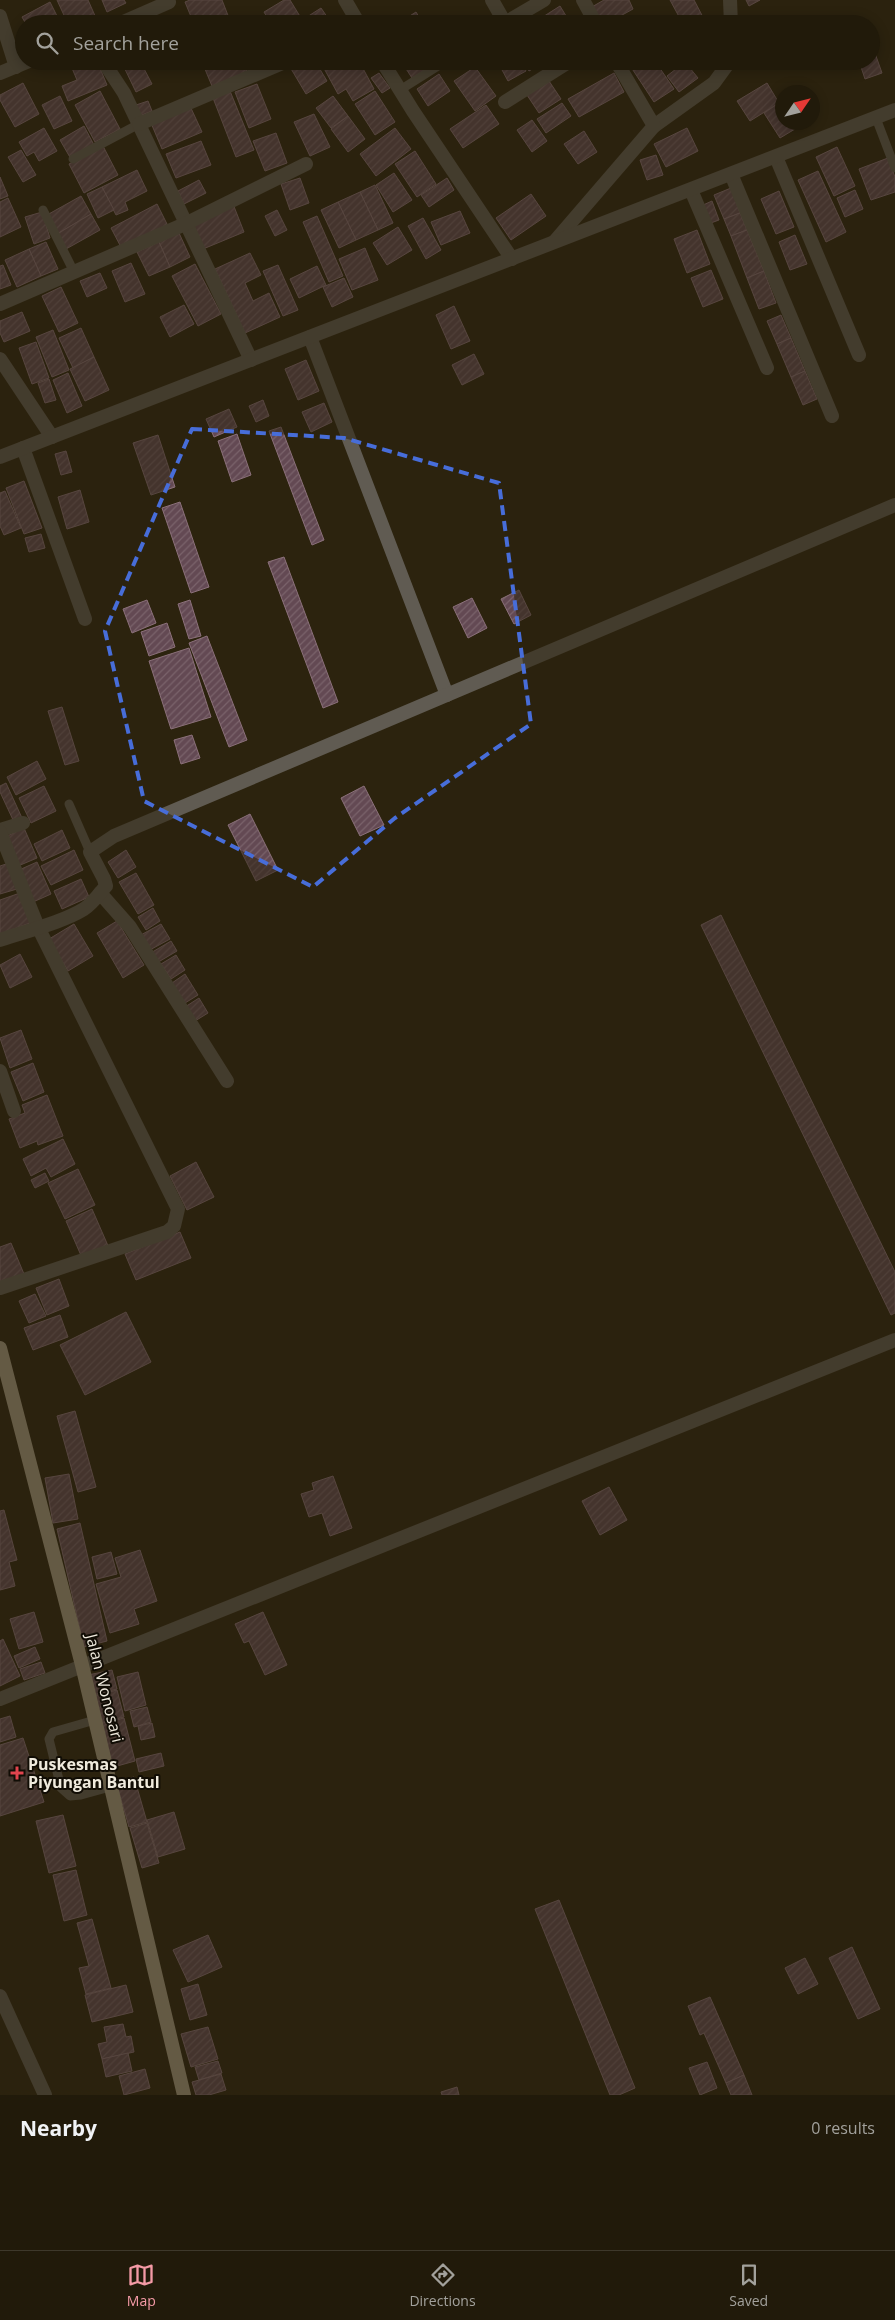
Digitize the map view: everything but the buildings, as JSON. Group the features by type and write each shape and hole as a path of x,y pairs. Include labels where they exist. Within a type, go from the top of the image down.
{"highway":[{"name":"Jalan Wonosari","path":"0,1348 82,1665 184,2095"}],"street":[{"path":"345,0 353,15"},
{"path":"492,0 500,15"},
{"path":"519,15 544,0"},
{"path":"583,0 591,15"},
{"path":"730,0 731,15"},
{"path":"139,15 170,1"},
{"path":"0,16 15,49"},
{"path":"0,73 15,67"},
{"path":"109,70 124,93 251,360"},
{"path":"139,124 266,70"},
{"path":"388,70 512,259"},
{"path":"505,102 556,70"},
{"path":"621,70 654,126"},
{"path":"552,243 654,126 714,83 723,70"},
{"path":"0,457 895,110"},
{"path":"776,157 859,354"},
{"path":"0,304 186,224 306,164"},
{"path":"730,174 832,416"},
{"path":"691,190 767,368"},
{"path":"310,337 446,695"},
{"path":"0,359 52,437"},
{"path":"23,448 85,619"},
{"path":"0,940 84,908 106,886 90,852 114,836 895,505"},
{"path":"0,1288 167,1232 174,1226 178,1209 38,927 0,831 23,823"},
{"path":"100,893 130,927 227,1082"},
{"path":"0,1071 14,1111"},
{"path":"0,1699 895,1340"},
{"path":"0,1996 45,2095"}],"lane":[{"path":"400,90 432,70"},
{"path":"876,118 895,168"},
{"path":"73,159 139,124"},
{"path":"43,210 74,272"},
{"path":"69,804 90,852"},
{"path":"95,1720 53,1732 49,1739 51,1751 61,1788 70,1796 110,1787"}],"highlighted area":[{"path":"192,429 344,438 499,483 531,724 395,818 313,887 144,801 105,631"}],"place":[{"name":"Puskesmas Piyungan Bantul","path":"17,1773"}]}
